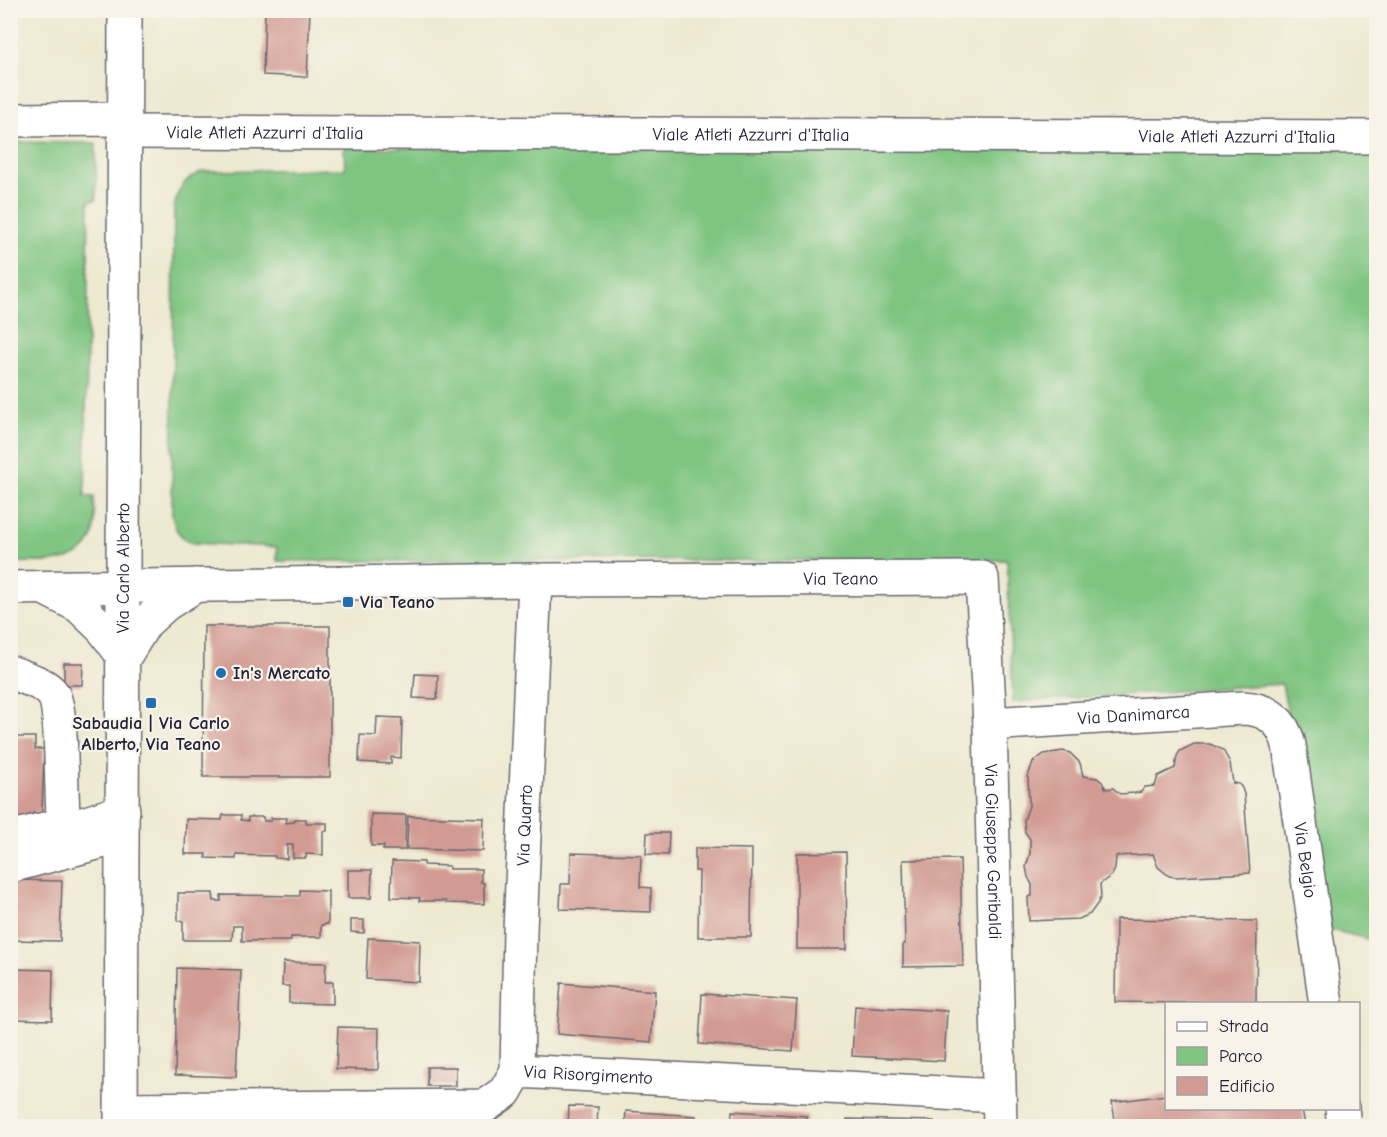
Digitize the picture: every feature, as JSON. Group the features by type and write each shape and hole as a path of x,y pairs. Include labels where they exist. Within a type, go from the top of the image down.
{"street":[{"name":"Via Carlo Alberto","path":"122,1118 125,10"},
{"name":"Viale Atleti Azzurri d'Italia","path":"10,120 124,126 1377,136"},
{"name":"Via Teano","path":"10,588 536,580 982,578"},
{"name":"Via Giuseppe Garibaldi","path":"982,578 990,724 1000,1111"},
{"name":"Via Quarto","path":"517,1071 520,931 536,580"},
{"path":"44,588 78,606 103,629 124,657 145,623 166,604 196,585"},
{"path":"10,672 45,687 54,695 59,717 64,824"},
{"name":"Via Danimarca","path":"990,724 1243,708 1261,710 1275,718"},
{"name":"Via Belgio","path":"1275,718 1283,729 1289,745 1326,1002"},
{"path":"10,838 64,824 77,826 123,824"},
{"path":"10,866 123,824"},
{"name":"Via Risorgimento","path":"122,1118 341,1117 485,1106 505,1092 517,1071 1000,1111"},
{"path":"1342,1110 1344,1126"}],"green space":[{"path":"11,142 96,143 96,200 89,201 85,496 94,497 95,526 90,542 82,551 72,557 48,562 11,562"},
{"path":"344,148 1376,148 1376,941 1331,930 1282,684 1013,702 1007,560 277,561 277,547 193,543 181,536 176,529 172,515 174,209 177,196 186,181 203,171 345,169"}],"building":[{"path":"265,10 310,10 307,77 263,75"},
{"path":"204,626 330,626 330,777 203,777"},
{"path":"64,663 83,663 82,685 64,685"},
{"path":"415,674 438,675 437,699 413,698"},
{"path":"377,717 402,718 401,758 391,757 391,764 359,762 360,735 376,736"},
{"path":"10,737 35,737 35,749 44,749 42,813 33,813 33,823 10,823"},
{"path":"1194,744 1210,744 1223,750 1230,763 1233,783 1239,784 1242,788 1250,873 1176,877 1169,876 1158,867 1153,854 1116,856 1115,869 1112,875 1100,884 1101,896 1090,914 1079,919 1029,921 1028,897 1032,896 1032,885 1026,867 1030,853 1030,839 1025,832 1024,820 1029,806 1028,776 1033,762 1044,754 1063,751 1070,753 1080,763 1083,776 1097,778 1106,789 1113,788 1120,794 1135,793 1141,792 1145,787 1155,786 1158,776 1175,768 1180,751"},
{"path":"371,814 406,815 405,850 383,850 384,846 371,846"},
{"path":"223,815 241,815 241,820 248,821 248,817 263,817 264,821 271,821 271,818 287,818 286,823 294,822 295,819 306,819 306,823 327,823 327,831 323,831 323,855 306,854 306,858 293,858 293,845 287,845 287,859 275,858 275,856 236,855 236,859 206,858 206,854 185,854 186,819 222,820"},
{"path":"408,816 484,818 483,851 407,849"},
{"path":"647,833 669,833 668,855 646,854"},
{"path":"695,848 752,849 751,937 698,937 699,871 695,871"},
{"path":"846,852 847,949 797,949 797,853"},
{"path":"571,853 641,855 640,887 651,888 651,912 560,909 561,884 570,884"},
{"path":"960,859 963,966 903,967 903,944 905,944 903,860"},
{"path":"392,861 424,862 424,865 449,866 449,869 481,869 484,904 419,901 420,898 391,897"},
{"path":"348,870 372,870 371,898 348,898"},
{"path":"14,880 62,881 60,941 10,940 10,889 13,889"},
{"path":"300,890 328,891 328,924 321,925 321,937 291,937 291,941 242,941 242,926 233,926 232,940 183,940 183,921 178,921 178,893 213,893 214,901 221,901 221,895 300,896"},
{"path":"1116,919 1257,921 1256,1002 1115,1002"},
{"path":"351,920 364,920 364,933 351,932"},
{"path":"368,938 420,941 419,982 366,979"},
{"path":"283,962 326,963 325,982 333,982 333,1004 289,1003 289,986 282,986"},
{"path":"177,968 241,970 236,1077 175,1075"},
{"path":"10,969 53,970 52,1020 10,1019"},
{"path":"561,983 655,991 651,1042 557,1034"},
{"path":"702,994 797,1000 793,1051 699,1044"},
{"path":"855,1006 947,1011 944,1061 852,1056"},
{"path":"338,1027 379,1028 378,1070 336,1069"},
{"path":"427,1067 456,1067 456,1086 427,1086"},
{"path":"1165,1095 1165,1110 1302,1110 1305,1126 1116,1126 1112,1102"},
{"path":"569,1106 598,1107 597,1126 568,1126"},
{"path":"626,1111 696,1116 695,1126 625,1126"},
{"path":"732,1111 807,1116 806,1126 731,1126"},
{"path":"847,1119 934,1121 934,1126 847,1126"}],"place":[{"name":"Via Teano","path":"348,602"},
{"name":"In's Mercato","path":"221,673"},
{"name":"Sabaudia | Via Carlo Alberto, Via Teano","path":"151,703"}]}
